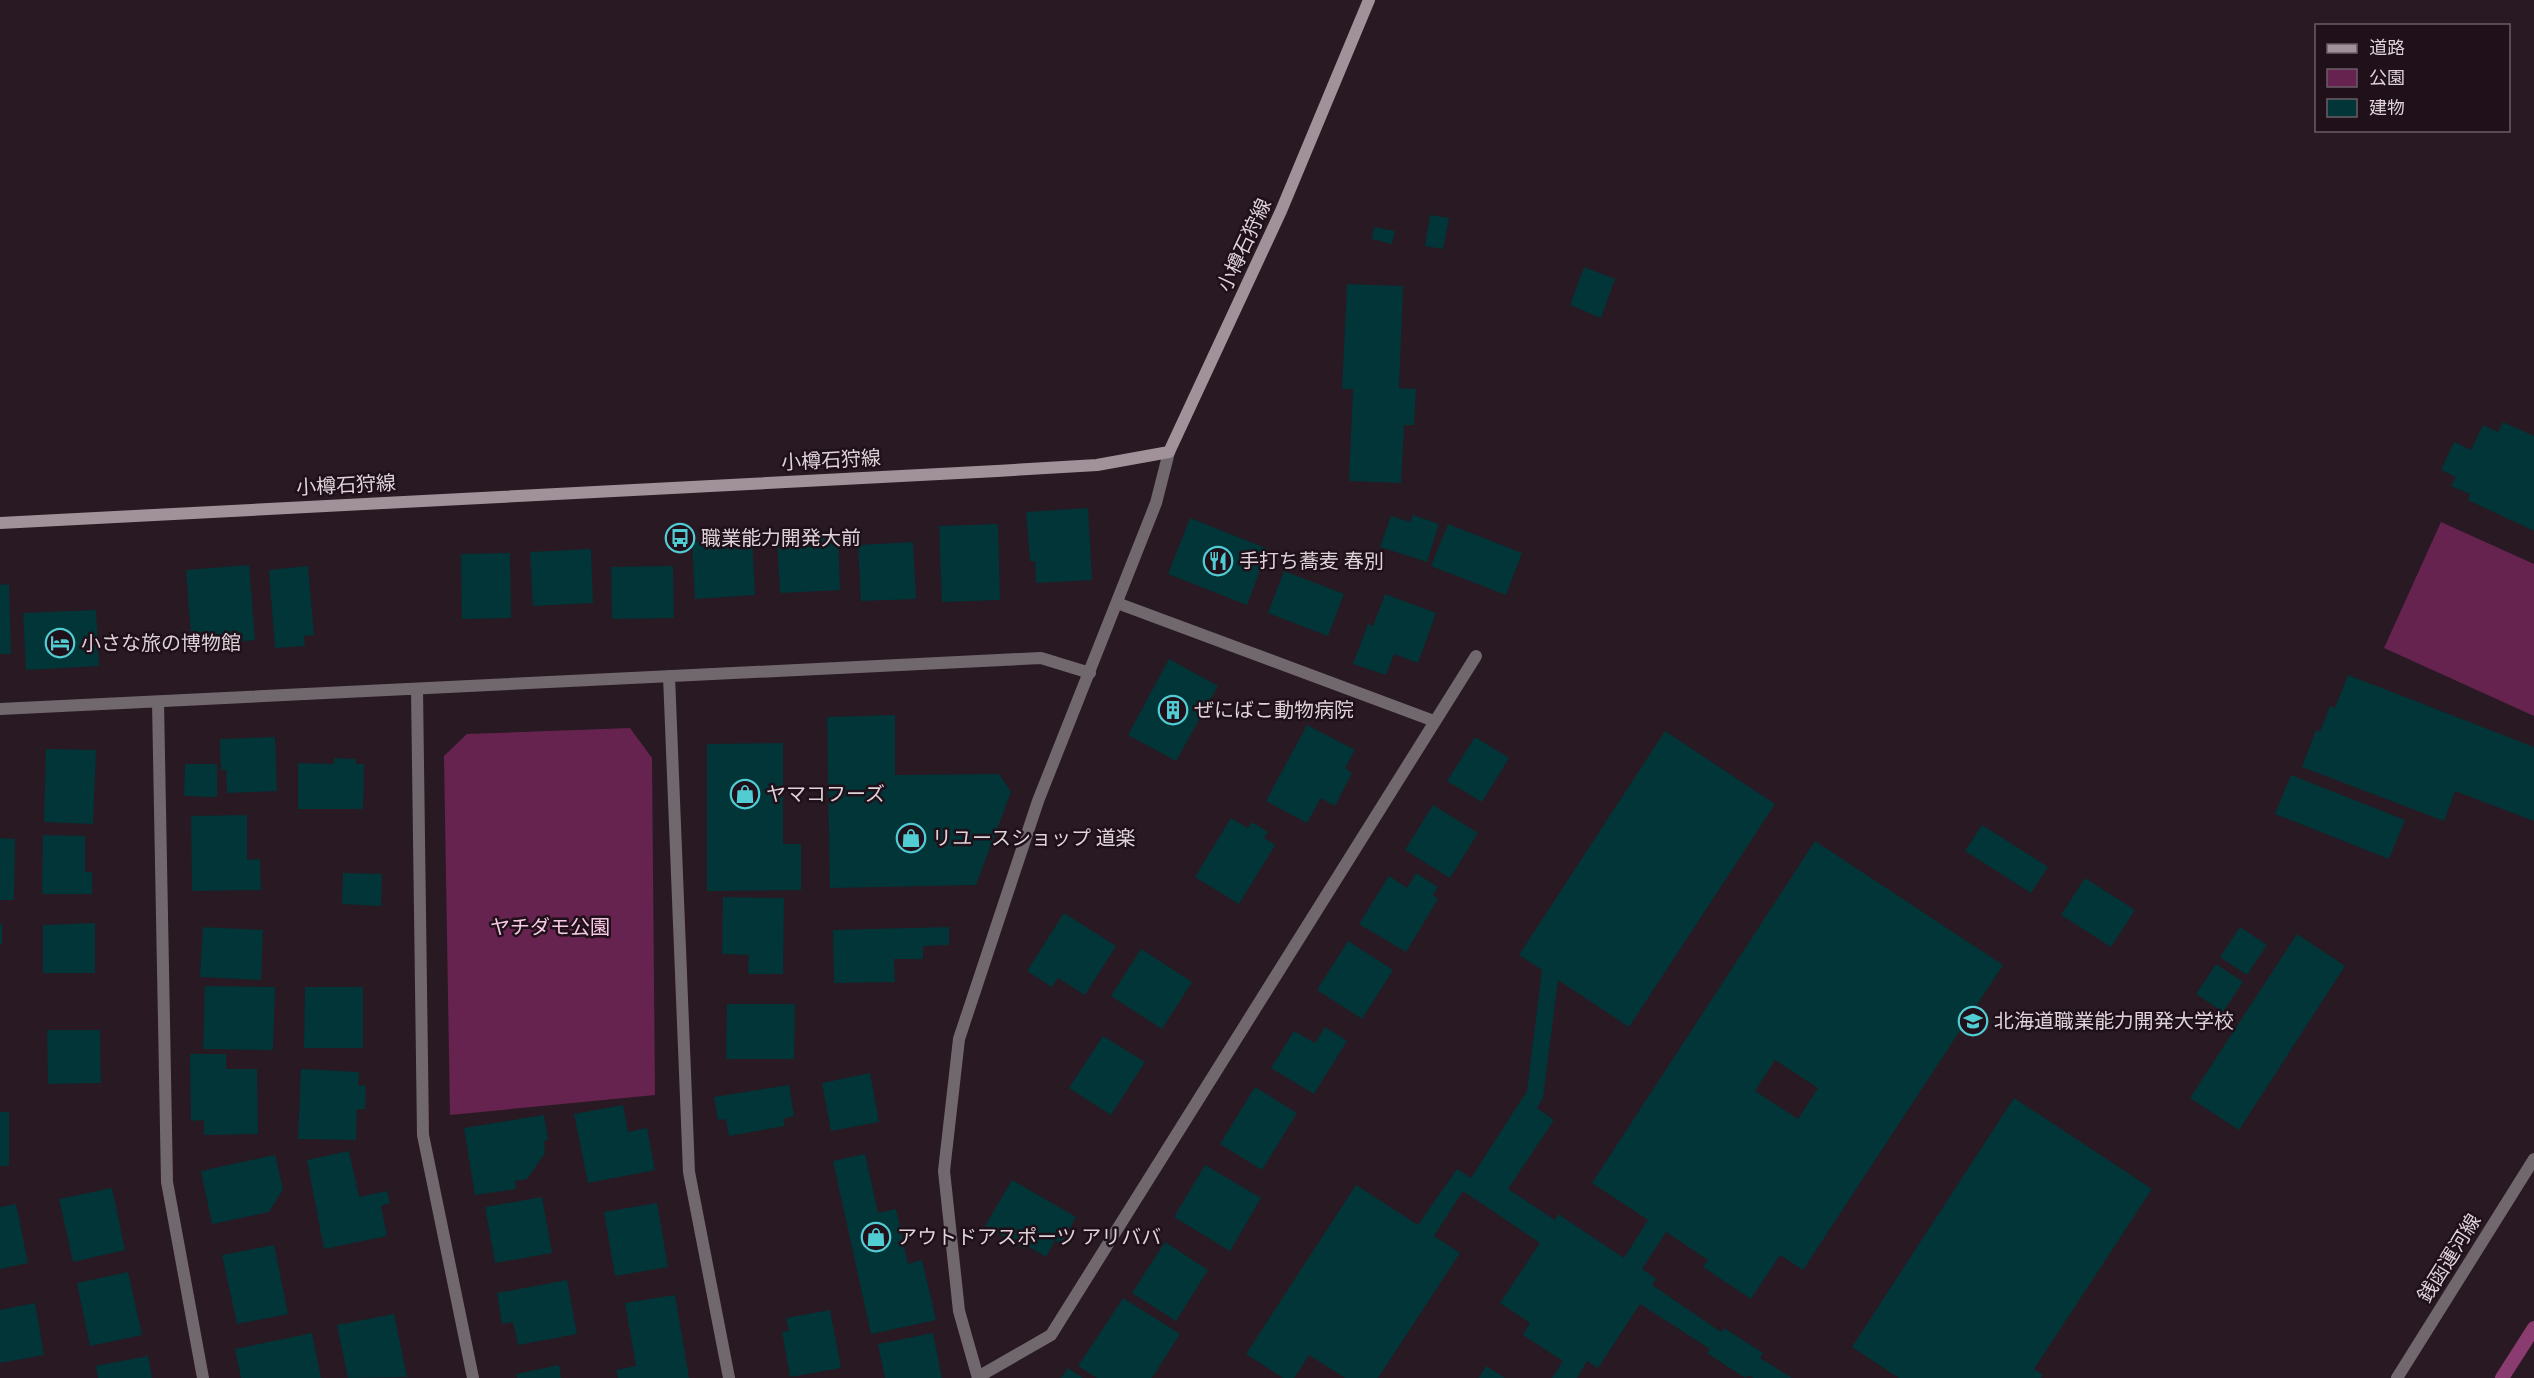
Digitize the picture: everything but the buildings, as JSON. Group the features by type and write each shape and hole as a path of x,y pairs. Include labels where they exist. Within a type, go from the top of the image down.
{"main road":[{"name":"小樽石狩線","path":"0,523 1019,470 1097,465 1169,452 1281,211 1368,0"}],"street":[{"path":"1169,452 1156,503 1038,801 959,1039 944,1172 959,1311 978,1377 1051,1335 1476,656"},
{"path":"1117,603 1434,721"},
{"path":"0,709 1041,658 1090,672"},
{"path":"669,676 689,1172 729,1378"},
{"path":"417,689 423,1135 472,1378"},
{"path":"158,702 167,1182 203,1378"},
{"name":"銭函運河線","path":"2397,1378 2534,1158"}],"green space":[{"path":"2441,522 2534,564 2534,716 2384,648"},
{"name":"ヤチダモ公園","path":"630,728 652,758 655,1095 450,1115 444,756 467,734"}],"waterway":[{"path":"2502,1378 2534,1328"}],"place":[{"name":"職業能力開発大前","path":"680,538"},
{"name":"手打ち蕎麦 春別","path":"1218,561"},
{"name":"小さな旅の博物館","path":"60,643"},
{"name":"ぜにばこ動物病院","path":"1173,710"},
{"name":"ヤマコフーズ","path":"745,794"},
{"name":"リユースショップ 道楽","path":"911,838"},
{"name":"北海道職業能力開発大学校","path":"1973,1021"},
{"name":"アウトドアスポーツ アリババ","path":"876,1237"}]}
